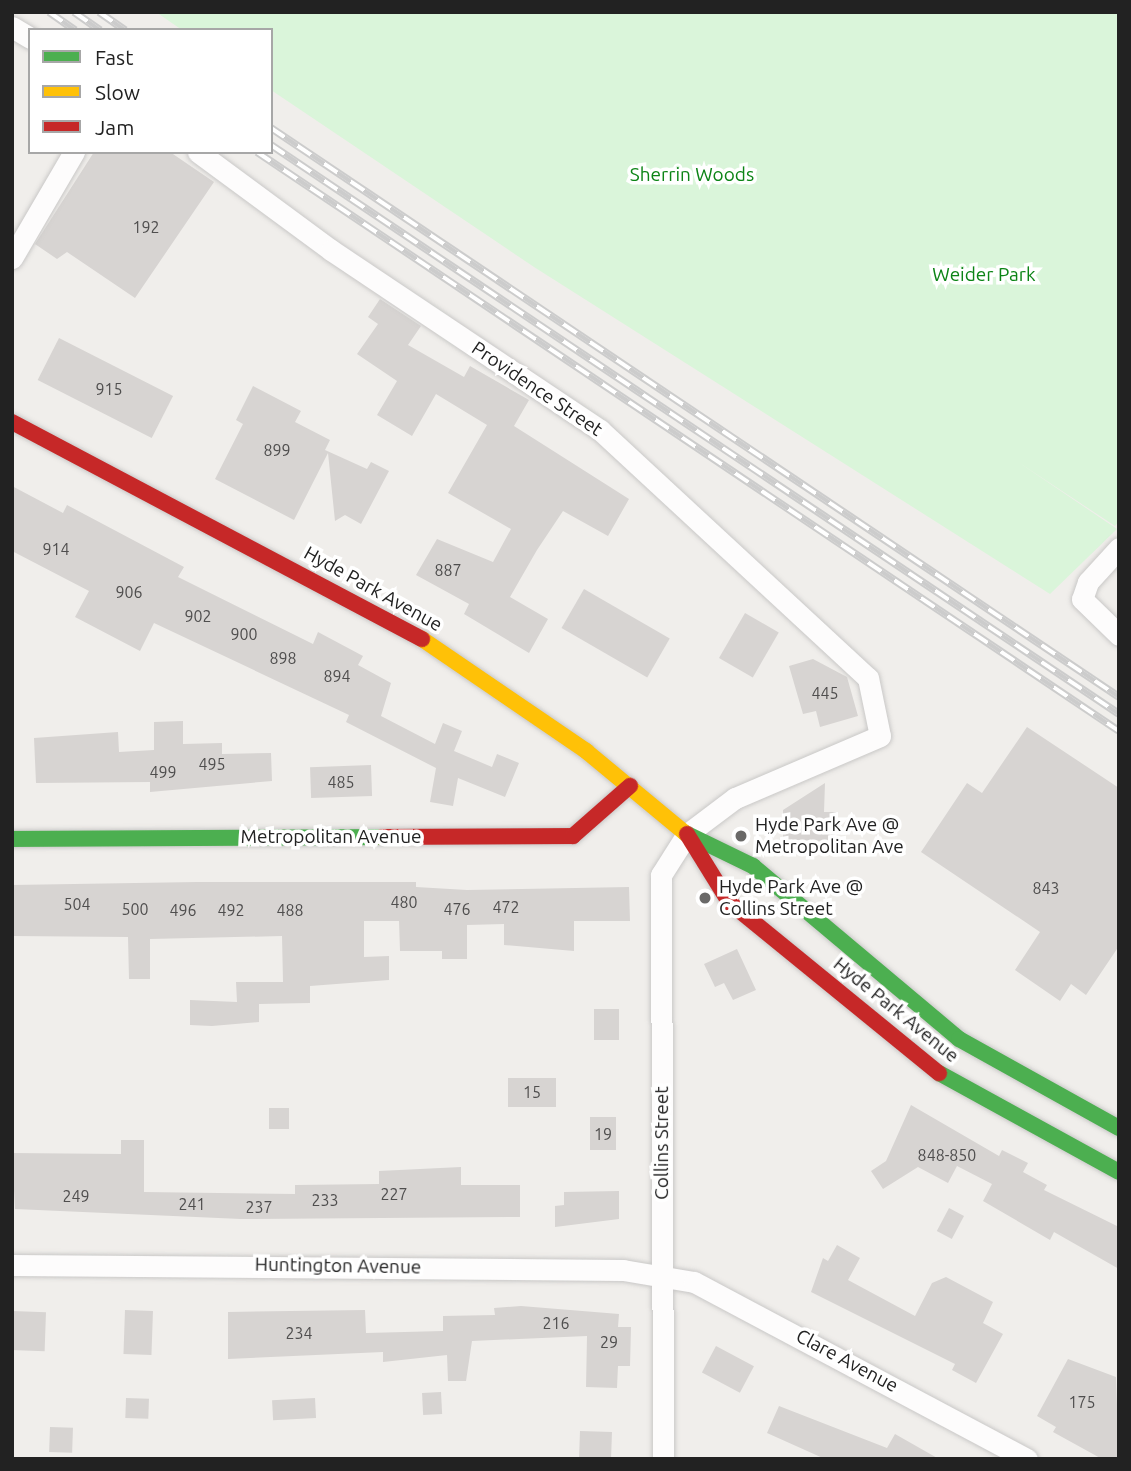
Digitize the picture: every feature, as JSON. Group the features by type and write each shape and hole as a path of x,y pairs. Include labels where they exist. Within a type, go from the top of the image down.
{"main road":[{"name":"Hyde Park Avenue","path":"12,422 370,608 541,717 687,834 753,866 959,1039 1119,1128"},
{"name":"Metropolitan Avenue","path":"12,839 573,836 630,786"},
{"name":"Hyde Park Avenue","path":"687,834 729,902 943,1076 1119,1172"}],"street":[{"path":"12,27 28,37"},
{"path":"12,258 73,154"},
{"name":"Providence Street","path":"201,154 331,250 600,430 867,678 880,736 735,798 687,834"},
{"path":"1119,548 1088,582 1082,599 1119,635"},
{"name":"Collins Street","path":"663,1459 662,875 687,834"},
{"name":"Huntington Avenue","path":"12,1265 623,1269 663,1276"},
{"name":"Clare Avenue","path":"663,1276 694,1282 1027,1459"}],"green space":[{"name":"Sherrin Woods","path":"156,12 1119,12 1119,521 1115,526 1018,462 1117,529 1050,594 534,267 273,91 273,28 179,28"}],"building":[{"path":"93,154 173,154 214,182 135,298 67,252 57,259 35,244"},
{"path":"380,299 421,326 408,345 464,377 470,366 529,400 514,426 629,499 608,536 563,511 537,550 510,597 548,619 529,653 464,614 469,604 416,575 437,539 493,562 511,529 448,493 487,425 436,394 412,436 377,415 397,381 357,354 378,324 368,317"},
{"path":"59,338 173,396 152,438 38,380"},
{"path":"253,386 301,411 295,422 330,440 325,450 367,469 371,462 389,471 361,524 345,515 335,521 328,453 294,520 215,479 243,424 236,420"},
{"path":"12,486 63,513 67,505 184,567 178,577 313,644 318,632 363,656 358,665 391,683 381,716 435,744 443,723 462,731 454,751 492,767 497,754 519,763 505,797 458,778 453,806 430,802 436,768 346,722 349,715 154,623 140,651 75,617 89,591 12,551"},
{"path":"584,589 670,638 647,677 562,628"},
{"path":"745,613 779,632 753,678 719,658"},
{"path":"813,659 847,677 858,716 820,727 816,711 803,714 789,666"},
{"path":"183,721 183,744 222,743 222,754 271,753 272,781 150,792 150,782 36,783 34,738 118,732 119,752 154,750 154,722"},
{"path":"1027,727 1119,788 1119,946 1086,995 1071,984 1060,1001 1015,970 1040,932 921,852 967,783 982,793"},
{"path":"371,765 372,796 311,798 310,767"},
{"path":"825,783 824,812 836,812 836,847 783,852 783,810"},
{"path":"416,882 416,887 467,890 629,887 630,921 574,921 574,951 504,945 504,924 467,925 467,959 442,959 442,951 400,951 399,921 364,921 364,957 389,956 389,980 310,986 310,1003 259,1004 259,1022 212,1026 190,1025 190,1000 237,1002 236,982 283,982 282,936 150,939 150,979 129,979 128,937 12,936 12,885"},
{"path":"737,949 756,990 733,1000 724,983 715,987 704,964"},
{"path":"594,1009 619,1009 619,1040 594,1040"},
{"path":"508,1078 556,1078 556,1107 508,1107"},
{"path":"911,1105 999,1156 1002,1150 1028,1163 1023,1172 1047,1185 1044,1190 1119,1227 1119,1269 1054,1232 1050,1240 983,1201 992,1184 957,1166 948,1183 918,1167 883,1189 871,1171 886,1161"},
{"path":"269,1108 289,1108 289,1129 269,1129"},
{"path":"590,1117 616,1117 616,1150 590,1150"},
{"path":"121,1140 144,1140 144,1192 295,1194 295,1185 379,1184 379,1171 461,1167 461,1185 520,1185 520,1217 241,1219 15,1209 12,1153 121,1154"},
{"path":"619,1191 619,1219 555,1227 555,1206 564,1205 564,1192"},
{"path":"949,1208 964,1216 952,1239 937,1231"},
{"path":"837,1245 860,1258 848,1280 915,1316 932,1283 946,1277 993,1302 983,1323 1003,1334 976,1383 952,1370 955,1364 811,1292 823,1258 828,1261"},
{"path":"521,1306 619,1314 618,1327 631,1327 630,1366 618,1366 617,1388 586,1387 587,1336 472,1341 466,1381 448,1381 447,1355 383,1362 383,1352 228,1359 228,1312 365,1310 366,1333 443,1331 443,1316 495,1315 494,1308"},
{"path":"125,1310 153,1311 151,1355 123,1354"},
{"path":"12,1311 46,1312 45,1351 12,1350"},
{"path":"716,1346 754,1366 740,1393 702,1372"},
{"path":"1068,1359 1116,1377 1119,1459 1102,1459 1053,1432 1056,1427 1037,1416"},
{"path":"441,1392 442,1414 423,1415 422,1393"},
{"path":"126,1398 149,1399 148,1419 125,1418"},
{"path":"315,1398 316,1418 273,1420 272,1400"},
{"path":"779,1406 887,1448 895,1434 939,1459 825,1459 767,1433"},
{"path":"50,1427 73,1428 72,1453 49,1452"},
{"path":"580,1431 612,1432 611,1459 579,1459"}],"railway":[{"path":"49,12 72,28"},
{"path":"74,12 97,28"},
{"path":"99,12 122,28"},
{"path":"273,129 1119,697"},
{"path":"273,146 1119,714"},
{"path":"260,154 1119,731"}],"traffic: fast":[{"path":"685,833 753,866 959,1039 1119,1128"},
{"path":"12,839 382,837"},
{"path":"939,1073 1119,1172"}],"traffic: slow":[{"path":"422,639 586,751 685,833"}],"traffic: jam":[{"path":"12,422 422,639"},
{"path":"382,837 573,836 630,786"},
{"path":"687,834 729,902 939,1073"}],"place":[{"name":"Hyde Park Ave @ Metropolitan Ave","path":"741,836"},
{"name":"Hyde Park Ave @ Collins Street","path":"705,898"}],"park label":[{"name":"Weider Park","path":"984,275"}]}
